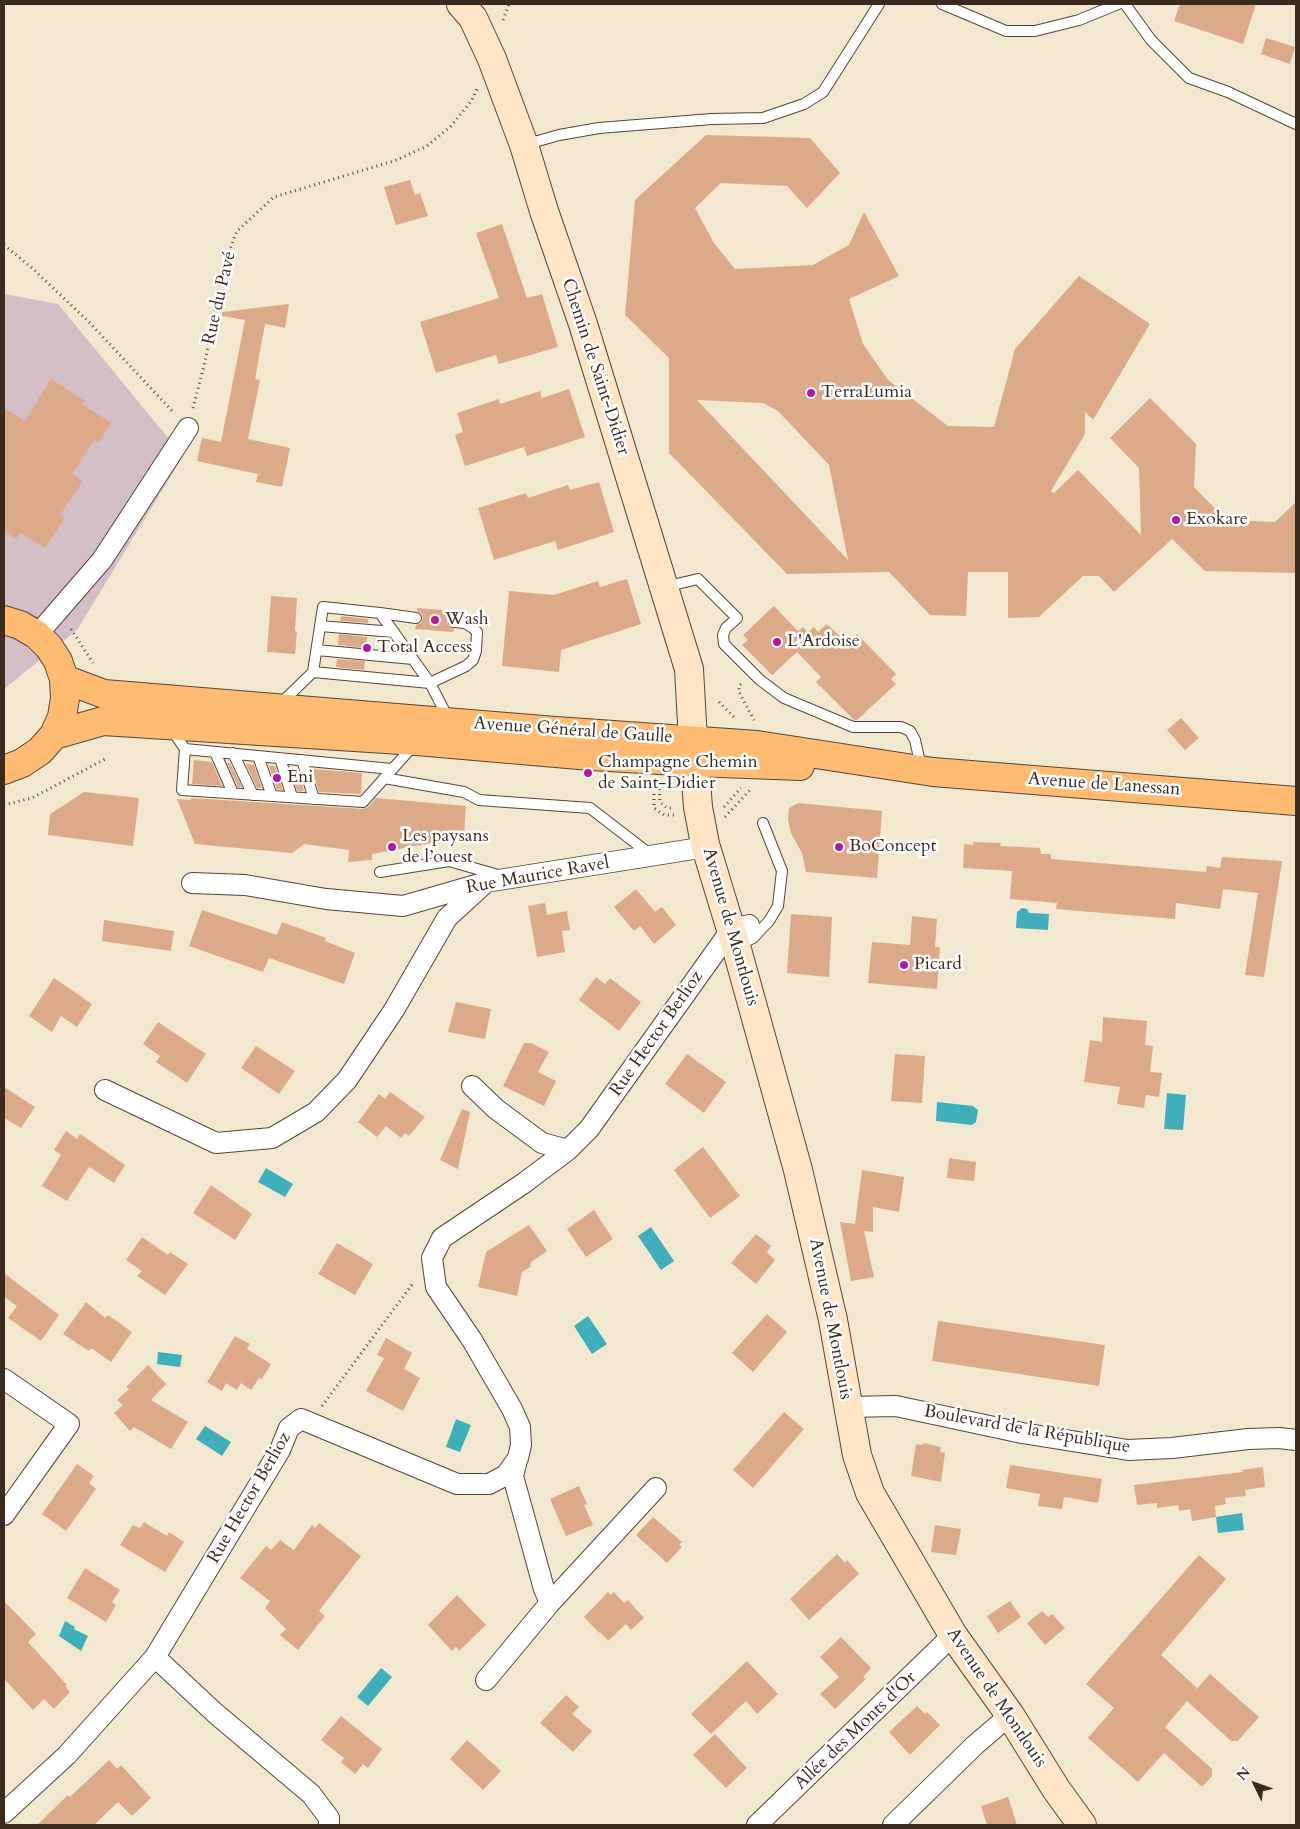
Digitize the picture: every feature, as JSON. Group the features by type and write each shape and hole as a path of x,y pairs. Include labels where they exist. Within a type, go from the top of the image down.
{"main road":[{"path":"4,620 20,625 37,635 49,647 58,662 64,679 65,698 62,717 54,735 40,751 22,763 4,770"},
{"name":"Avenue Général de Gaulle","path":"64,679 104,694 555,731 655,759"},
{"name":"Avenue Général de Gaulle","path":"54,735 103,721 417,741 591,756 655,759 694,752 757,745 917,770"},
{"name":"Avenue Général de Gaulle","path":"694,752 752,778 917,770"},
{"name":"Avenue de Lanessan","path":"917,770 1296,801"}],"street":[{"name":"Chemin de Saint-Didier","path":"462,4 473,18 492,59 524,145 544,211 583,324 689,669 694,752"},
{"path":"37,635 102,560 188,428"},
{"name":"Avenue de Montlouis","path":"694,752 699,815 706,847 739,934 833,1320 857,1455 870,1493 953,1635 1010,1715 1056,1789 1082,1825"},
{"name":"Rue Maurice Ravel","path":"192,884 244,885 326,899 403,906 486,882 706,847"},
{"path":"105,1090 216,1143 272,1138 316,1112 347,1080 394,1010 447,918 486,882"},
{"name":"Rue Hector Berlioz","path":"432,1258 442,1238 524,1183 568,1150 589,1129 739,934"},
{"path":"472,1086 496,1109 542,1143 568,1150"},
{"path":"432,1258 436,1287 472,1340 512,1409 520,1427 521,1445 513,1476 544,1589 550,1603"},
{"path":"4,1379 69,1424 4,1515"},
{"name":"Boulevard de la République","path":"848,1407 896,1406 1022,1433 1128,1450 1172,1448 1248,1438 1296,1440"},
{"name":"Rue Hector Berlioz","path":"4,1813 67,1755 155,1657 280,1450 289,1428 301,1419 457,1484 489,1484 506,1475 518,1458"},
{"path":"486,1680 550,1603 656,1488"},
{"name":"Allée des Monts d'Or","path":"757,1825 953,1635"},
{"path":"155,1657 215,1713 311,1794 329,1818 329,1825"},
{"path":"893,1825 975,1745 1010,1715"}],"lane":[{"path":"524,145 559,135 599,128 712,119 763,118 804,104 823,92 879,4"},
{"path":"942,4 1006,31 1034,31 1079,20 1118,4"},
{"path":"1125,4 1151,40 1188,78 1228,92 1296,124"},
{"path":"664,587 698,580 737,618 726,628 723,635 724,644 760,680 784,698 853,727 901,728 910,731 915,740 917,770"},
{"path":"275,708 314,672 323,607 416,618"},
{"path":"380,613 430,683 450,722"},
{"path":"314,672 430,683 466,666 473,660 476,652 477,632 465,623 454,622"},
{"path":"320,626 394,632"},
{"path":"317,650 413,659"},
{"path":"169,725 185,749 182,790 314,799 363,802 417,741"},
{"path":"185,749 392,769"},
{"path":"215,752 233,793"},
{"path":"233,753 253,795"},
{"path":"258,756 272,796"},
{"path":"280,758 292,797"},
{"path":"302,760 314,799"},
{"path":"384,778 464,792 479,800 590,808 652,856"},
{"path":"739,934 753,938 769,921 778,906 782,872 763,823"},
{"path":"380,872 449,861 508,878"}],"path":[{"name":"Rue du Pavé","path":"188,428 206,362 223,267 237,231 274,197 394,161 427,146 451,126 472,100 492,59"},
{"path":"4,245 32,268 90,324 188,428"},
{"path":"752,672 739,686 739,692 758,727"},
{"path":"4,806 32,798 107,758"},
{"path":"655,759 654,808 664,815 680,815"},
{"path":"721,808 726,807 752,778"},
{"path":"725,818 752,778"},
{"path":"310,1422 432,1258"}],"shaded area":[{"path":"4,294 58,304 183,456 77,630 4,689"}],"water":[{"path":"1022,908 1027,909 1029,913 1049,914 1048,930 1016,928 1017,912"},
{"path":"1167,1093 1186,1095 1183,1130 1164,1129"},
{"path":"937,1102 973,1106 978,1110 976,1122 972,1125 936,1121"},
{"path":"266,1168 293,1184 285,1197 258,1182"},
{"path":"651,1227 674,1261 661,1270 638,1236"},
{"path":"588,1316 607,1344 592,1354 574,1326"},
{"path":"158,1352 182,1355 180,1367 157,1364"},
{"path":"456,1419 471,1425 460,1452 446,1447"},
{"path":"205,1426 231,1442 222,1456 196,1439"},
{"path":"1242,1513 1244,1530 1218,1533 1216,1517"},
{"path":"65,1621 75,1627 74,1629 88,1636 81,1651 59,1636"},
{"path":"381,1668 392,1677 368,1706 357,1697"}],"building":[{"path":"1180,4 1256,4 1243,44 1174,21"},
{"path":"1266,38 1295,47 1290,64 1261,54"},
{"path":"706,135 810,138 840,173 807,208 787,186 721,183 695,208 714,243 735,269 813,265 849,245 864,212 899,276 849,299 863,344 888,380 948,426 994,427 1015,349 1079,276 1150,324 1093,420 1085,412 1085,434 1051,491 1054,493 1078,470 1141,535 1139,468 1110,438 1150,398 1196,444 1194,487 1226,520 1275,522 1296,502 1296,573 1205,571 1172,539 1114,592 1099,576 1083,576 1039,617 1008,618 1008,572 968,572 966,616 930,615 889,572 787,574 669,453 669,358 625,315 635,200","holes":["697,400 763,403 778,411 829,465 848,560"]},
{"path":"410,180 415,195 420,193 428,216 396,225 384,187"},
{"path":"502,224 527,298 542,294 558,347 499,364 496,355 436,373 420,322 499,298 476,233"},
{"path":"289,304 285,328 265,324 255,379 260,380 248,439 290,448 282,487 256,482 258,474 197,461 202,438 221,442 245,320 222,316 222,312"},
{"path":"51,379 85,401 82,404 111,423 98,443 94,440 72,474 83,481 60,515 65,518 45,548 20,533 16,539 4,531 4,408 25,421"},
{"path":"569,389 585,437 527,456 524,447 465,466 455,435 463,432 457,413 499,399 500,404 540,391 542,398"},
{"path":"599,482 614,532 558,550 555,541 494,560 478,508 526,493 528,498 568,485 570,490"},
{"path":"627,579 641,624 561,650 559,672 502,666 509,591 554,595 598,581 600,587"},
{"path":"271,596 297,598 295,654 267,652"},
{"path":"774,606 798,631 803,627 808,632 814,627 818,632 827,624 847,643 857,634 896,674 891,679 896,684 857,720 854,720 816,682 821,677 797,652 772,675 742,645 748,640 743,635"},
{"name":"Wash","path":"417,608 455,611 455,615 451,616 447,621 448,625 454,629 453,632 415,629 416,625 421,623 423,618 421,613 417,611"},
{"path":"341,616 368,619 368,623 340,621"},
{"path":"339,634 367,637 366,648 338,645"},
{"path":"337,659 365,661 364,670 336,667"},
{"path":"1181,718 1199,738 1185,750 1167,730"},
{"path":"194,760 212,762 222,786 192,784"},
{"path":"227,763 230,763 242,787 238,787"},
{"path":"246,764 254,765 262,788 257,788"},
{"path":"269,766 275,766 283,790 277,789"},
{"path":"290,768 297,768 304,791 297,791"},
{"path":"312,769 362,773 361,794 319,792"},
{"path":"84,792 139,798 133,846 48,835 50,814"},
{"path":"191,798 363,809 368,807 376,798 466,806 464,837 372,854 372,860 348,862 349,850 304,844 292,853 195,844 177,799 191,800"},
{"name":"BoConcept","path":"798,803 882,811 877,878 806,872 802,853 791,833 788,820 789,808"},
{"path":"973,842 1001,843 1000,846 1040,848 1041,854 1051,854 1051,859 1206,872 1207,866 1220,868 1222,857 1282,861 1264,977 1245,975 1258,893 1223,889 1220,909 1176,903 1175,919 1056,909 1057,903 1010,899 1012,871 963,868 964,844 973,845"},
{"path":"636,889 655,912 662,907 676,925 654,944 640,926 634,931 614,907"},
{"path":"545,903 547,915 567,911 570,930 562,931 565,952 537,957 528,906"},
{"path":"202,910 277,935 282,922 326,938 325,941 355,953 344,984 269,958 263,972 189,946"},
{"path":"791,914 832,917 829,977 787,973"},
{"name":"Picard","path":"912,916 937,919 935,947 940,947 937,989 868,983 872,942 910,945"},
{"path":"104,920 174,931 171,951 102,941"},
{"path":"596,977 605,984 610,978 641,1002 619,1031 579,1000"},
{"path":"54,978 92,1004 77,1027 61,1016 52,1032 29,1016"},
{"path":"456,1002 491,1009 485,1039 448,1032"},
{"path":"1103,1017 1147,1021 1145,1045 1153,1046 1150,1072 1162,1073 1159,1097 1146,1095 1144,1108 1117,1104 1120,1087 1084,1082 1090,1040 1102,1042"},
{"path":"158,1022 206,1054 187,1083 156,1062 160,1056 143,1044"},
{"path":"524,1043 531,1043 549,1052 538,1072 556,1081 544,1106 503,1086"},
{"path":"256,1046 295,1071 279,1094 241,1068"},
{"path":"687,1054 726,1082 704,1113 665,1084"},
{"path":"895,1054 925,1056 922,1103 891,1101"},
{"path":"4,1087 35,1107 21,1128 4,1118"},
{"path":"390,1092 425,1117 409,1136 405,1133 401,1138 386,1126 377,1137 358,1122 379,1094 385,1099"},
{"path":"462,1109 470,1112 458,1169 440,1160"},
{"path":"66,1131 77,1139 80,1134 125,1165 114,1183 89,1167 67,1201 42,1186 61,1155 54,1150"},
{"path":"703,1147 740,1196 710,1218 674,1170"},
{"path":"949,1158 976,1162 974,1181 947,1178"},
{"path":"862,1170 904,1177 899,1212 873,1207 873,1232 864,1231 874,1277 851,1281 840,1222 855,1224"},
{"path":"211,1185 252,1214 235,1240 193,1213"},
{"path":"594,1210 613,1239 586,1257 567,1229"},
{"path":"529,1225 547,1251 531,1262 530,1267 522,1272 517,1296 478,1287 486,1252"},
{"path":"756,1234 771,1246 767,1252 775,1260 756,1284 731,1263"},
{"path":"142,1237 168,1255 170,1252 188,1264 165,1295 137,1276 142,1271 126,1260"},
{"path":"337,1243 373,1264 355,1295 318,1274"},
{"path":"4,1273 59,1315 41,1341 8,1318 17,1306 4,1297"},
{"path":"86,1302 105,1318 108,1315 132,1332 111,1362 91,1348 89,1351 63,1334"},
{"path":"767,1314 787,1332 753,1372 732,1353"},
{"path":"938,1321 1105,1345 1099,1386 932,1361"},
{"path":"235,1336 250,1344 247,1349 271,1364 262,1379 259,1378 251,1390 241,1383 237,1390 226,1383 222,1391 207,1382"},
{"path":"386,1338 412,1353 404,1369 420,1378 403,1411 366,1391 384,1358 377,1355"},
{"path":"148,1365 166,1384 151,1400 188,1422 171,1449 134,1427 130,1431 114,1413 123,1405 117,1400 129,1389 126,1387"},
{"path":"784,1412 804,1429 753,1488 733,1470"},
{"path":"923,1443 941,1447 940,1452 945,1453 941,1482 911,1476 916,1444 923,1445"},
{"path":"77,1464 94,1476 89,1483 96,1489 66,1531 42,1514"},
{"path":"1010,1465 1102,1479 1098,1503 1064,1497 1062,1509 1038,1506 1040,1494 1006,1488"},
{"path":"1263,1467 1265,1487 1245,1490 1246,1496 1225,1498 1226,1504 1215,1506 1216,1517 1192,1521 1190,1509 1179,1511 1178,1505 1157,1508 1157,1503 1137,1505 1134,1485 1243,1472 1242,1470"},
{"path":"579,1486 587,1504 584,1505 593,1525 566,1536 550,1499"},
{"path":"653,1517 682,1542 679,1545 682,1547 667,1563 636,1535"},
{"path":"144,1522 167,1536 169,1532 184,1542 165,1572 120,1545 133,1525 140,1528"},
{"path":"319,1523 361,1556 319,1611 325,1616 298,1650 280,1635 286,1629 265,1608 270,1601 240,1578 266,1546 271,1550 280,1540 294,1550 312,1525 315,1528"},
{"path":"935,1525 961,1529 956,1555 931,1552"},
{"path":"837,1554 845,1563 847,1560 859,1574 809,1620 790,1599"},
{"path":"1199,1555 1226,1579 1161,1655 1197,1688 1193,1693 1210,1674 1259,1717 1238,1741 1231,1741 1187,1701 1165,1727 1212,1769 1212,1776 1202,1787 1164,1753 1138,1782 1088,1738 1114,1708 1086,1684"},
{"path":"85,1568 120,1590 112,1602 116,1605 106,1622 67,1598"},
{"path":"608,1592 611,1595 614,1592 624,1603 628,1600 644,1618 631,1630 626,1624 608,1641 584,1617"},
{"path":"457,1595 486,1625 459,1651 456,1647 452,1651 428,1625"},
{"path":"4,1601 36,1634 28,1642 67,1685 65,1686 70,1692 54,1709 44,1699 33,1710 4,1679"},
{"path":"1010,1601 1021,1617 998,1633 987,1616"},
{"path":"1042,1611 1048,1617 1052,1614 1065,1628 1045,1645 1027,1623"},
{"path":"841,1637 871,1668 863,1677 866,1679 835,1709 820,1694 839,1677 820,1657"},
{"path":"747,1661 778,1694 757,1714 746,1701 711,1734 691,1714"},
{"path":"566,1695 579,1707 572,1714 592,1731 573,1752 540,1723"},
{"path":"917,1706 925,1714 927,1712 940,1725 910,1755 889,1732"},
{"path":"341,1716 382,1749 368,1768 363,1764 355,1774 341,1762 344,1758 321,1740"},
{"path":"715,1734 747,1768 726,1788 693,1755"},
{"path":"467,1740 501,1771 483,1790 450,1759"},
{"path":"109,1760 117,1769 121,1765 151,1798 132,1816 118,1802 94,1825 37,1825 68,1795 70,1797"},
{"path":"1008,1797 1017,1825 987,1825 981,1806"}],"place":[{"name":"TerraLumia","path":"811,393"},
{"name":"Exokare","path":"1176,520"},
{"name":"Wash","path":"435,620"},
{"name":"L'Ardoise","path":"777,642"},
{"name":"Total Access","path":"367,648"},
{"name":"Champagne Chemin de Saint-Didier","path":"588,773"},
{"name":"Eni","path":"277,778"},
{"name":"Les paysans de l’ouest","path":"392,847"},
{"name":"BoConcept","path":"839,847"},
{"name":"Picard","path":"904,965"}]}
